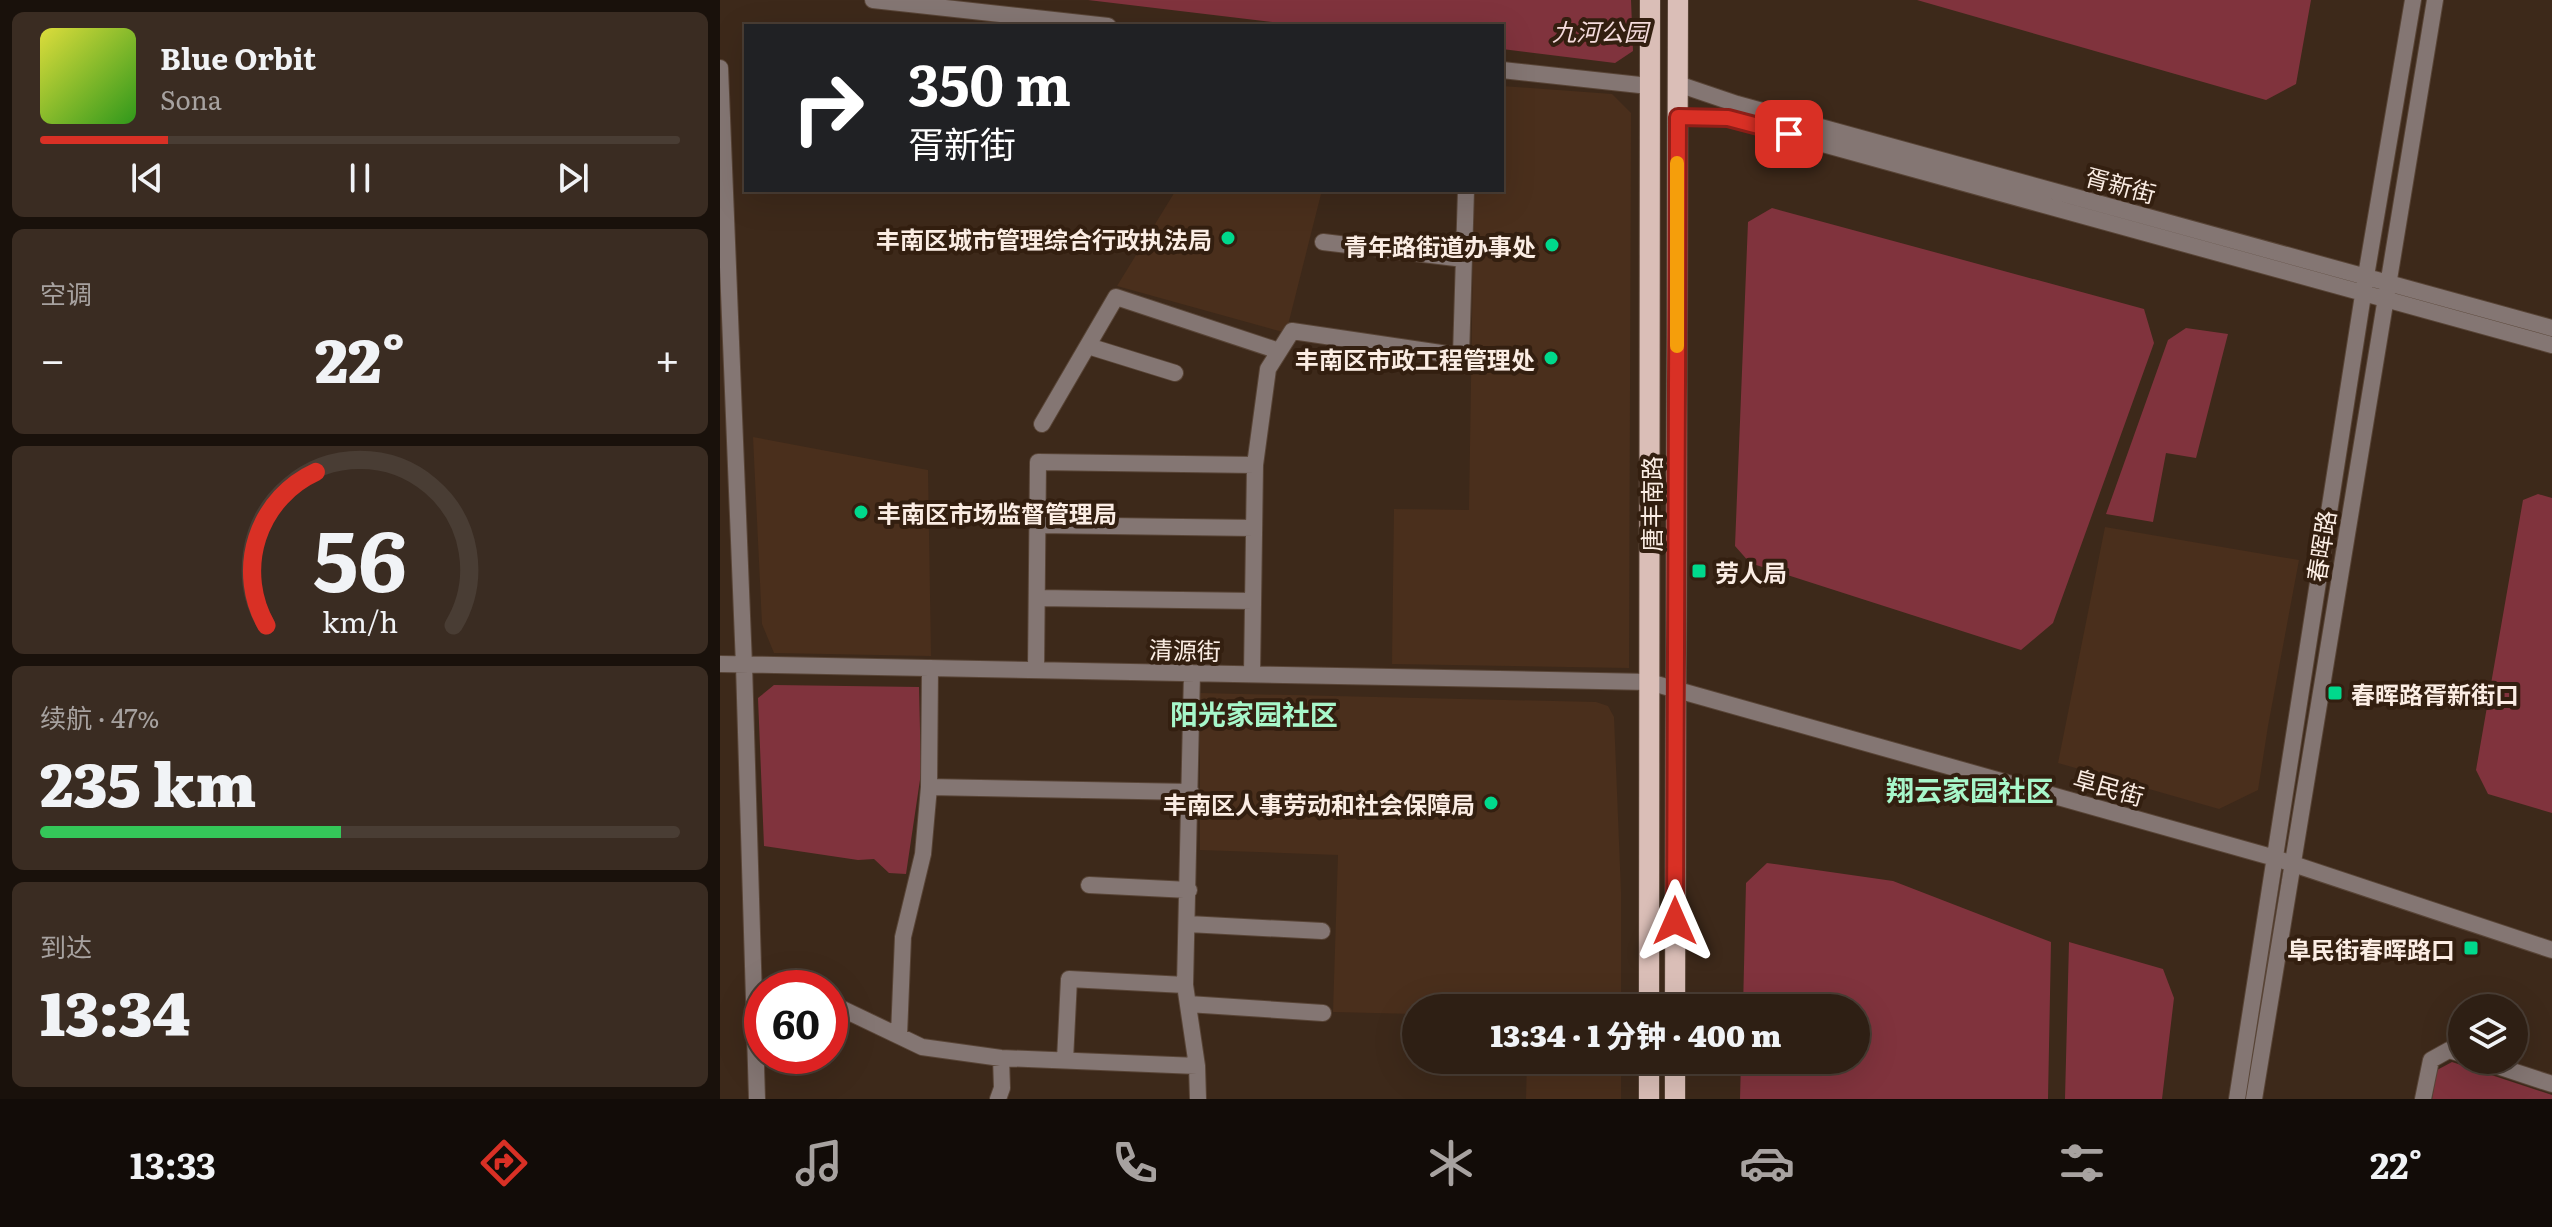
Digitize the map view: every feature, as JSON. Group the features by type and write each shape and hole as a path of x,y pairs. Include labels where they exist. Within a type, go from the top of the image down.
{"main road":[{"name":"唐丰南路","path":"1649,994 1650,0"},
{"name":"唐丰南路","path":"1675,994 1678,0"},
{"path":"1649,1074 1649,1099"},
{"path":"1675,1074 1675,1099"}],"street":[{"path":"873,0 1090,24"},
{"name":"春晖路","path":"2237,1099 2365,284 2413,0"},
{"name":"春晖路","path":"2254,1099 2435,0"},
{"path":"720,68 757,970"},
{"path":"1504,70 1649,86"},
{"name":"胥新街","path":"1678,84 1737,104 2365,284 2552,345"},
{"name":"胥新街","path":"1678,117 1728,118 2365,284"},
{"path":"1252,674 1255,465 1268,369 1292,331 1461,356 1466,192"},
{"path":"1323,242 1464,259"},
{"name":"胥新街","path":"2386,291 2552,328"},
{"path":"1042,424 1116,297 1279,351"},
{"path":"1088,346 1175,373"},
{"path":"1036,670 1038,462 1255,465"},
{"path":"1037,525 1254,528"},
{"path":"1037,598 1253,601"},
{"name":"清源街","path":"720,664 1649,682"},
{"path":"899,1035 903,937 923,854 929,787 930,668"},
{"path":"1192,673 1185,985 1197,1066 1198,1099"},
{"name":"阜民街","path":"1649,682 2275,858 2552,950"},
{"path":"929,787 1191,792"},
{"path":"1089,885 1189,890"},
{"path":"1188,924 1322,931"},
{"path":"1065,1060 1069,979 1185,985"},
{"path":"1188,1004 1323,1013"},
{"path":"848,1011 922,1047 938,1051 1001,1058 1197,1066"},
{"path":"2423,1099 2431,1060 2448,1051"},
{"path":"998,1099 1002,1088 1001,1058"},
{"path":"757,1074 757,1099"},
{"path":"2522,1074 2552,1084"}],"shaded area":[{"path":"1504,86 1612,94 1631,113 1629,668 1392,664 1394,509 1469,510 1474,192 1504,192"},
{"name":"丰南区城市管理综合行政执法局","path":"1175,192 1321,192 1286,333 1117,286"},
{"name":"丰南区市场监督管理局","path":"753,437 928,470 931,656 774,653 762,624"},
{"path":"2105,527 2299,560 2258,790 2219,809 2058,763"},
{"path":"1200,693 1596,702 1608,706 1614,717 1621,892 1621,994 1402,994 1402,1014 1333,1012 1338,855 1200,850"},
{"path":"1527,1074 1621,1074 1621,1099 1526,1099"}],"green space":[{"name":"九河公园","path":"1088,0 1631,0 1633,51 1615,63 1504,49 1504,24 1289,24"},
{"path":"1917,0 2311,0 2296,84 2266,100"},
{"path":"1772,208 2144,309 2154,343 2053,623 2021,650 1750,563 1735,546 1748,222"},
{"path":"2186,328 2228,334 2196,458 2166,453 2153,522 2106,514 2168,340"},
{"path":"2538,494 2552,498 2552,813 2488,794 2476,770 2523,500"},
{"path":"774,685 919,687 921,773 906,874 889,873 874,859 858,860 764,846 758,698"},
{"path":"1767,863 1893,881 2051,942 2048,1099 1740,1099 1741,1074 1870,1074 1870,994 1743,994 1746,883"},
{"path":"2069,942 2163,969 2174,998 2162,1099 2065,1099"},
{"path":"2448,1064 2448,1074 2488,1074 2552,1095 2552,1099 2432,1099 2437,1070"}],"slow traffic":[{"path":"1677,163 1677,346"}],"place":[{"name":"丰南区城市管理综合行政执法局","path":"1228,238"},
{"name":"青年路街道办事处","path":"1552,245"},
{"name":"丰南区市政工程管理处","path":"1551,358"},
{"name":"丰南区市场监督管理局","path":"861,512"},
{"name":"劳人局","path":"1699,571"},
{"name":"春晖路胥新街口","path":"2335,693"},
{"name":"丰南区人事劳动和社会保障局","path":"1491,803"},
{"name":"阜民街春晖路口","path":"2471,948"}],"district":[{"name":"阳光家园社区","path":"1254,713"},
{"name":"翔云家园社区","path":"1970,789"}],"route":[{"path":"1675,921 1678,117 1728,118 1789,134"}]}
